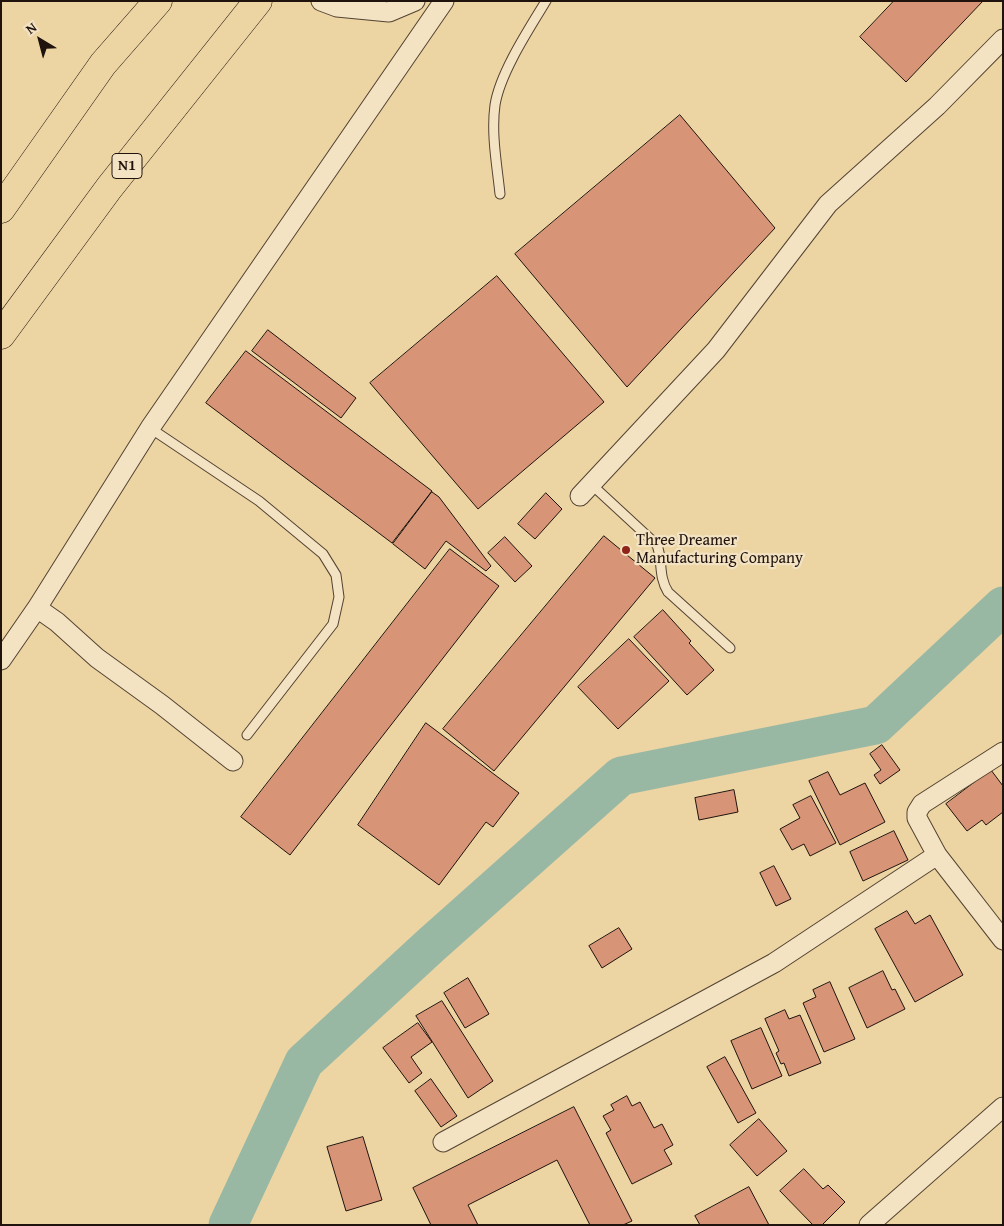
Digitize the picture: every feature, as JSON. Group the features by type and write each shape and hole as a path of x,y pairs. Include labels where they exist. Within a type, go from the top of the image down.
{"highway":[{"path":"1,209 103,64 158,1"},
{"name":"N1","path":"1,335 109,188 258,1"}],"street":[{"path":"321,1 337,8 389,12 415,1"},
{"path":"1,660 37,608 150,428 444,1"},
{"path":"585,490 716,350 828,204 937,106 1003,39"},
{"path":"37,608 57,622 97,658 162,705 233,761"},
{"path":"1003,752 922,804 917,812 917,818 937,855 1003,940"},
{"path":"443,1142 774,962 937,855"},
{"path":"869,1225 1003,1108"}],"lane":[{"path":"500,194 494,135 495,105 500,87 515,53 546,1"},
{"path":"150,428 259,501 323,554 336,575 339,597 333,624 247,735"},
{"path":"585,490 657,545 661,556 663,583 668,592 730,648"}],"building":[{"path":"894,1 983,1 906,82 860,37"},
{"path":"680,115 775,228 627,387 515,254"},
{"path":"497,276 604,402 478,509 370,383"},
{"path":"268,330 356,398 341,418 252,351"},
{"path":"246,351 432,491 392,543 206,403"},
{"path":"432,492 439,497 491,566 486,571 446,541 425,569 393,544"},
{"path":"546,493 562,509 535,539 518,524"},
{"path":"604,536 655,578 494,771 443,729"},
{"path":"505,537 532,566 515,582 488,553"},
{"path":"450,549 499,586 290,855 241,817"},
{"path":"663,610 691,641 689,643 714,670 687,695 634,637"},
{"path":"629,639 669,681 618,729 578,687"},
{"path":"426,723 519,793 493,827 486,822 439,885 358,825"},
{"path":"882,745 900,770 880,784 874,775 881,770 870,754"},
{"path":"991,770 1003,786 1003,812 986,825 982,820 967,831 946,804"},
{"path":"828,772 840,795 865,783 885,822 840,845 809,781"},
{"path":"734,790 738,812 699,820 695,798"},
{"path":"811,796 836,843 810,856 804,844 792,850 780,829 800,818 793,805"},
{"path":"894,831 908,860 863,881 850,852"},
{"path":"774,866 791,899 776,906 760,873"},
{"path":"907,911 915,924 930,915 963,975 915,1002 875,929"},
{"path":"619,928 632,949 602,968 589,946"},
{"path":"883,971 892,990 895,989 905,1009 867,1028 849,988"},
{"path":"468,978 489,1014 465,1028 444,993"},
{"path":"830,982 855,1039 824,1052 803,1003 816,997 813,990"},
{"path":"442,1001 493,1081 468,1098 416,1016"},
{"path":"785,1010 789,1019 800,1015 821,1063 789,1076 784,1063 781,1064 776,1053 779,1051 765,1019"},
{"path":"418,1023 432,1042 411,1057 422,1073 409,1083 383,1048"},
{"path":"761,1028 782,1076 752,1089 731,1041"},
{"path":"725,1057 756,1113 738,1123 707,1067"},
{"path":"431,1079 457,1116 441,1127 415,1091"},
{"path":"627,1096 632,1106 640,1102 654,1128 662,1124 673,1145 664,1150 672,1164 632,1184 606,1133 611,1130 603,1116 614,1110 611,1105"},
{"path":"574,1107 632,1221 623,1225 590,1225 557,1160 468,1205 478,1225 431,1225 413,1188"},
{"path":"759,1119 787,1151 757,1176 730,1145"},
{"path":"363,1137 382,1200 346,1211 327,1147"},
{"path":"804,1169 823,1189 828,1185 845,1202 822,1225 813,1225 780,1191"},
{"path":"749,1187 769,1225 700,1225 695,1216"}],"waterway":[{"path":"228,1225 304,1062 431,945 621,776 876,725 1003,606"}],"place":[{"name":"Three Dreamer Manufacturing Company","path":"626,550"}]}
